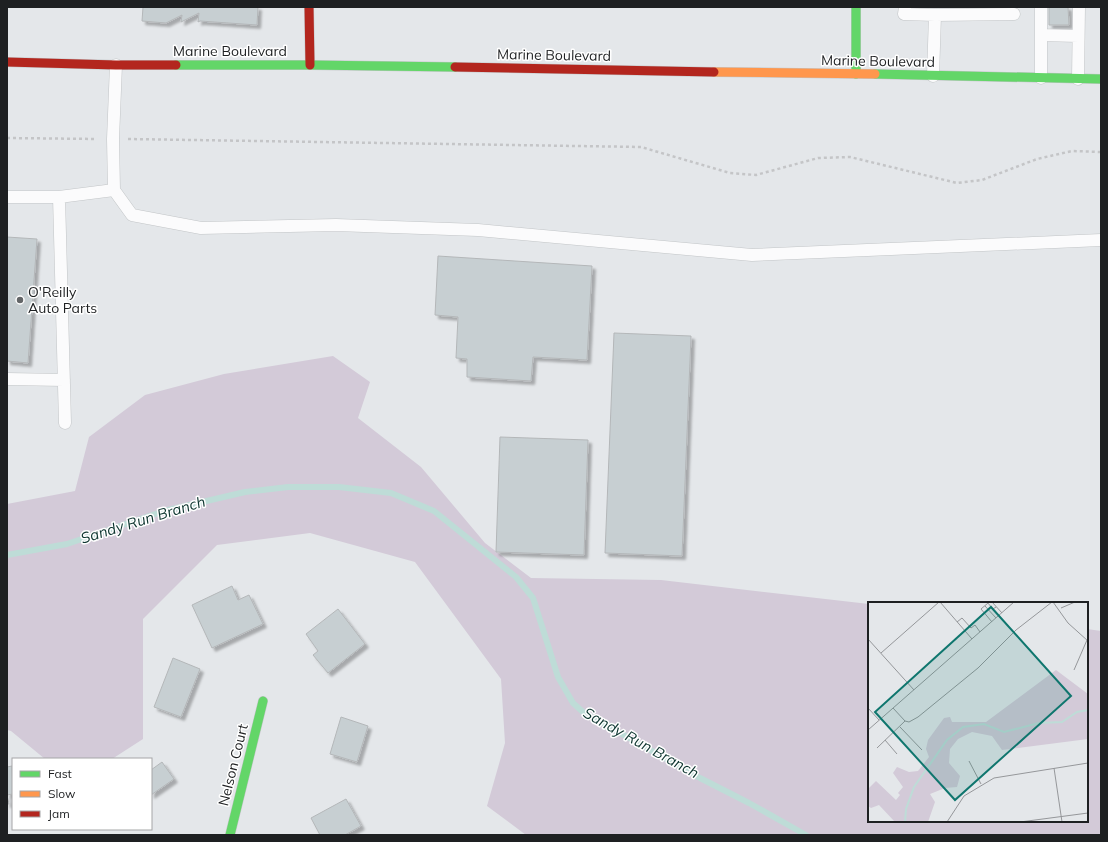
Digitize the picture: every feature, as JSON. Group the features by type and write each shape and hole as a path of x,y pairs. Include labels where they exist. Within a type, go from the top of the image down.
{"main road":[{"path":"309,7 310,65"},
{"path":"856,7 856,74"},
{"name":"Marine Boulevard","path":"7,62 116,65 310,65 1101,79"},
{"name":"Nelson Court","path":"230,835 263,701"}],"lane":[{"path":"905,7 904,14 1014,14"},
{"path":"1041,7 1041,78"},
{"path":"1078,79 1079,7"},
{"path":"933,76 935,15"},
{"path":"1041,35 1078,36"},
{"path":"116,65 114,190 132,215 202,228 336,225 478,230 752,255 1101,240"},
{"path":"7,197 59,197 114,190"},
{"path":"59,197 65,423"},
{"path":"7,379 64,380"}],"path":[{"path":"7,138 196,139 641,147 730,173 756,175 818,158 850,157 957,184 982,180 1037,159 1072,151 1101,152"}],"shaded area":[{"path":"333,356 370,382 358,418 421,467 485,543 531,578 661,580 868,604 868,822 1088,822 1088,629 1101,631 1101,835 526,835 487,806 505,743 501,679 415,562 310,533 217,545 143,619 143,739 114,758 44,758 11,731 7,730 7,504 75,491 89,437 145,395 224,374"}],"building":[{"path":"143,7 258,7 257,25 198,22 199,13 181,22 182,15 166,23 142,21"},
{"path":"1049,7 1068,7 1069,25 1049,25"},
{"name":"O'Reilly Auto Parts","path":"7,237 37,239 28,363 7,361"},
{"path":"438,256 592,266 587,360 533,357 531,381 467,377 467,359 456,358 458,317 435,315"},
{"path":"614,333 691,336 682,556 605,553"},
{"path":"500,437 588,440 584,555 496,552"},
{"path":"232,586 238,600 249,595 263,624 212,648 192,605"},
{"path":"338,609 365,644 328,673 313,655 318,651 306,634"},
{"path":"173,658 200,669 181,717 154,707"},
{"path":"341,717 368,726 357,762 330,754"},
{"path":"162,762 174,779 152,794 152,769"},
{"path":"12,766 12,794 7,795 7,767"},
{"path":"346,799 361,826 345,835 320,835 311,818"}],"waterway":[{"name":"Sandy Run Branch","path":"7,555 67,544 164,511 245,492 288,487 339,487 391,493 434,511 516,577 533,598 558,677 573,703 583,712 700,778 806,835"}],"traffic: fast":[{"path":"856,7 856,74"},
{"path":"176,65 455,67"},
{"path":"875,74 1101,79"},
{"path":"230,835 263,701"}],"traffic: slow":[{"path":"714,72 875,74"}],"traffic: jam":[{"path":"309,7 310,65"},
{"path":"7,62 176,65"},
{"path":"455,67 714,72"}],"place":[{"name":"O'Reilly Auto Parts","path":"20,300"}]}
